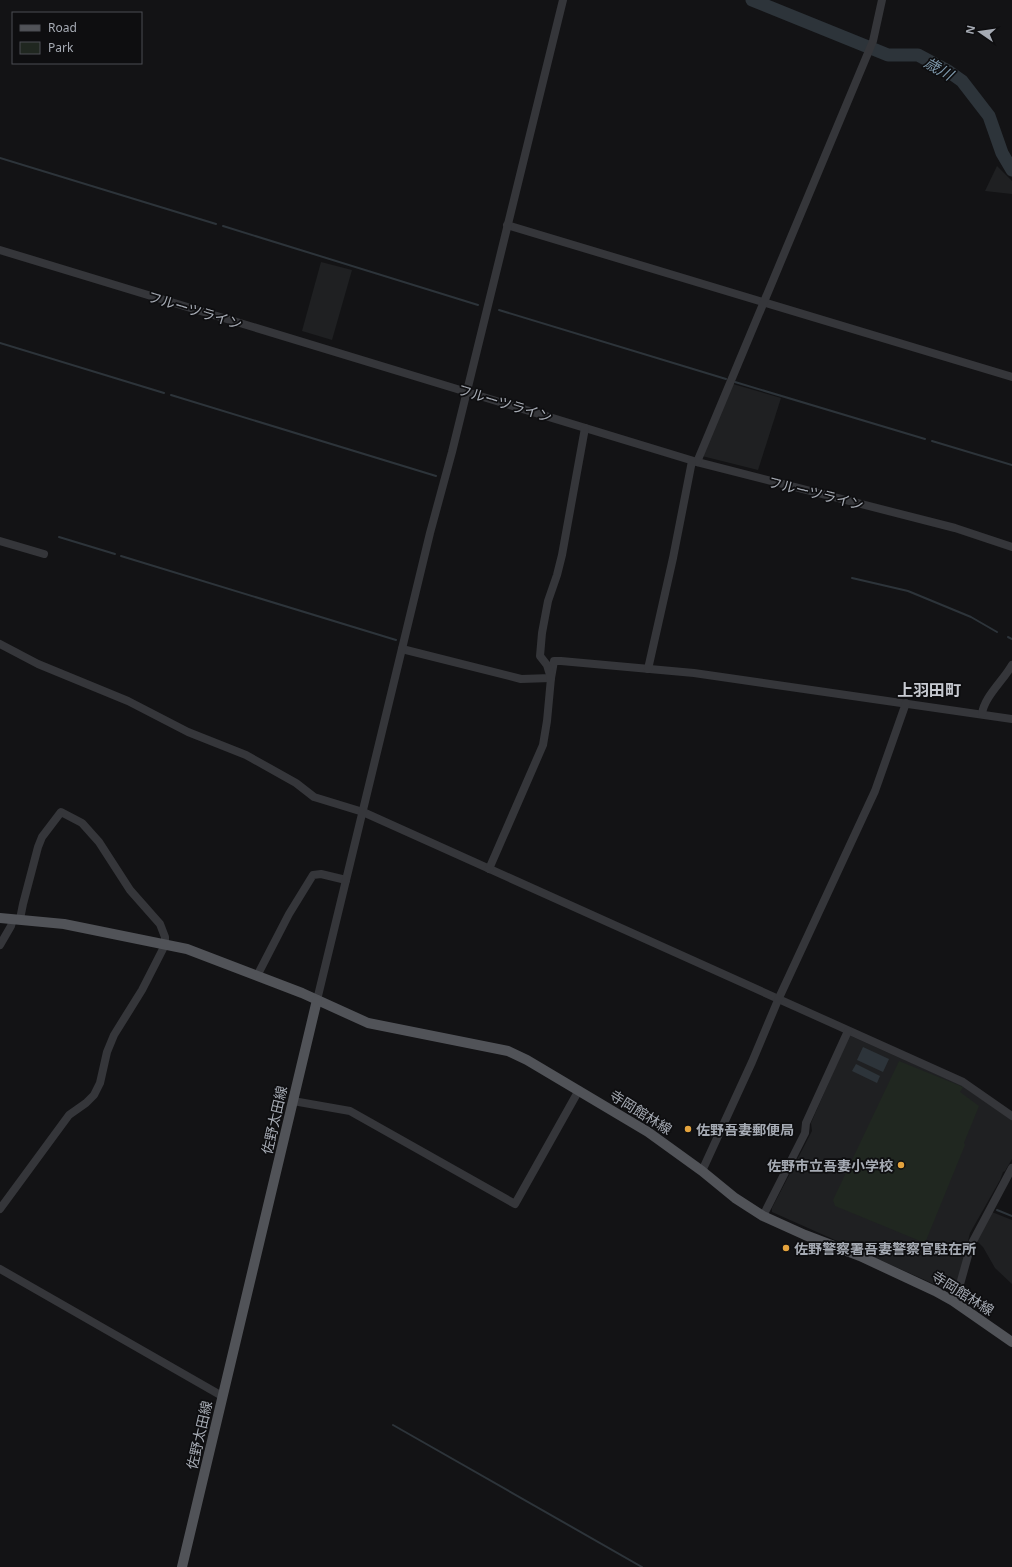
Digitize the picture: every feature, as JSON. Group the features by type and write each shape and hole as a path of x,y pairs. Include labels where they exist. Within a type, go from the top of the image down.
{"main road":[{"path":"0,918 64,924 187,949 282,984 318,1000"},
{"name":"寺岡館林線","path":"318,1000 377,1026 508,1051 579,1090 648,1132 702,1171 734,1198 763,1216 805,1235 860,1256 935,1290 1012,1342"},
{"name":"佐野太田線","path":"182,1567 318,1000"}],"street":[{"path":"318,1000 430,533 467,392 563,0"},
{"path":"648,669 694,461 868,54 873,40 882,0"},
{"path":"508,225 1012,377"},
{"name":"フルーツライン","path":"0,250 192,310 694,461 955,528 1012,547"},
{"path":"551,678 547,665 540,656 542,633 548,601 557,576 562,555 584,428"},
{"path":"0,541 44,554"},
{"path":"0,644 38,664 128,701 188,732 246,755 296,783 314,797 363,812 963,1082 1012,1116"},
{"path":"402,649 521,679 551,678"},
{"path":"489,869 543,745 548,721 551,678 554,661 702,674 1012,719"},
{"path":"982,714 984,703 1005,677 1012,665"},
{"path":"702,1171 752,1062 778,1000 875,790 906,703"},
{"path":"0,945 17,919 23,904 42,837 60,812 82,823 99,842 130,890 160,924 165,937 165,945 142,990 114,1035 107,1052 100,1083 94,1095 86,1103 69,1115 0,1209"},
{"path":"257,976 289,914 313,875 320,874 346,880"},
{"path":"763,1216 805,1133 806,1124 848,1031"},
{"path":"293,1100 350,1111 515,1204 579,1090"},
{"path":"953,1301 957,1295 971,1245 1012,1168"},
{"path":"0,1268 222,1396"}],"shaded area":[{"path":"997,166 1012,181 1012,194 985,191"},
{"path":"321,262 352,270 332,340 302,331"},
{"path":"733,384 781,398 758,470 702,456"},
{"name":"佐野市立吾妻小学校","path":"849,1036 963,1086 1012,1120 1012,1159 1003,1172 970,1233 956,1289 952,1292 772,1212 772,1208 812,1131 811,1123"},
{"path":"863,1047 889,1059 883,1072 857,1060"},
{"path":"856,1064 880,1076 877,1083 852,1071"},
{"path":"992,1212 1012,1220 1012,1284 995,1268 983,1247 976,1240"}],"green space":[{"path":"899,1061 963,1087 960,1092 979,1106 964,1143 965,1145 925,1243 835,1206 833,1200"}],"waterway":[{"name":"歳川","path":"752,0 888,55 918,55 948,71 962,81 989,116 1002,153 1012,170"},
{"path":"0,158 216,224"},
{"path":"223,226 478,305"},
{"path":"499,310 726,379"},
{"path":"0,343 164,393"},
{"path":"735,382 925,439"},
{"path":"171,395 436,476"},
{"path":"932,441 1012,465"},
{"path":"59,537 115,554"},
{"path":"121,556 396,640"},
{"path":"852,578 908,591 971,617 997,632"},
{"path":"1008,637 1012,639"},
{"path":"997,1210 1012,1216"},
{"path":"393,1425 642,1567"}],"place":[{"name":"佐野吾妻郵便局","path":"688,1129"},
{"name":"佐野市立吾妻小学校","path":"901,1165"},
{"name":"佐野警察署吾妻警察官駐在所","path":"786,1248"}],"district":[{"name":"上羽田町","path":"929,690"}]}
